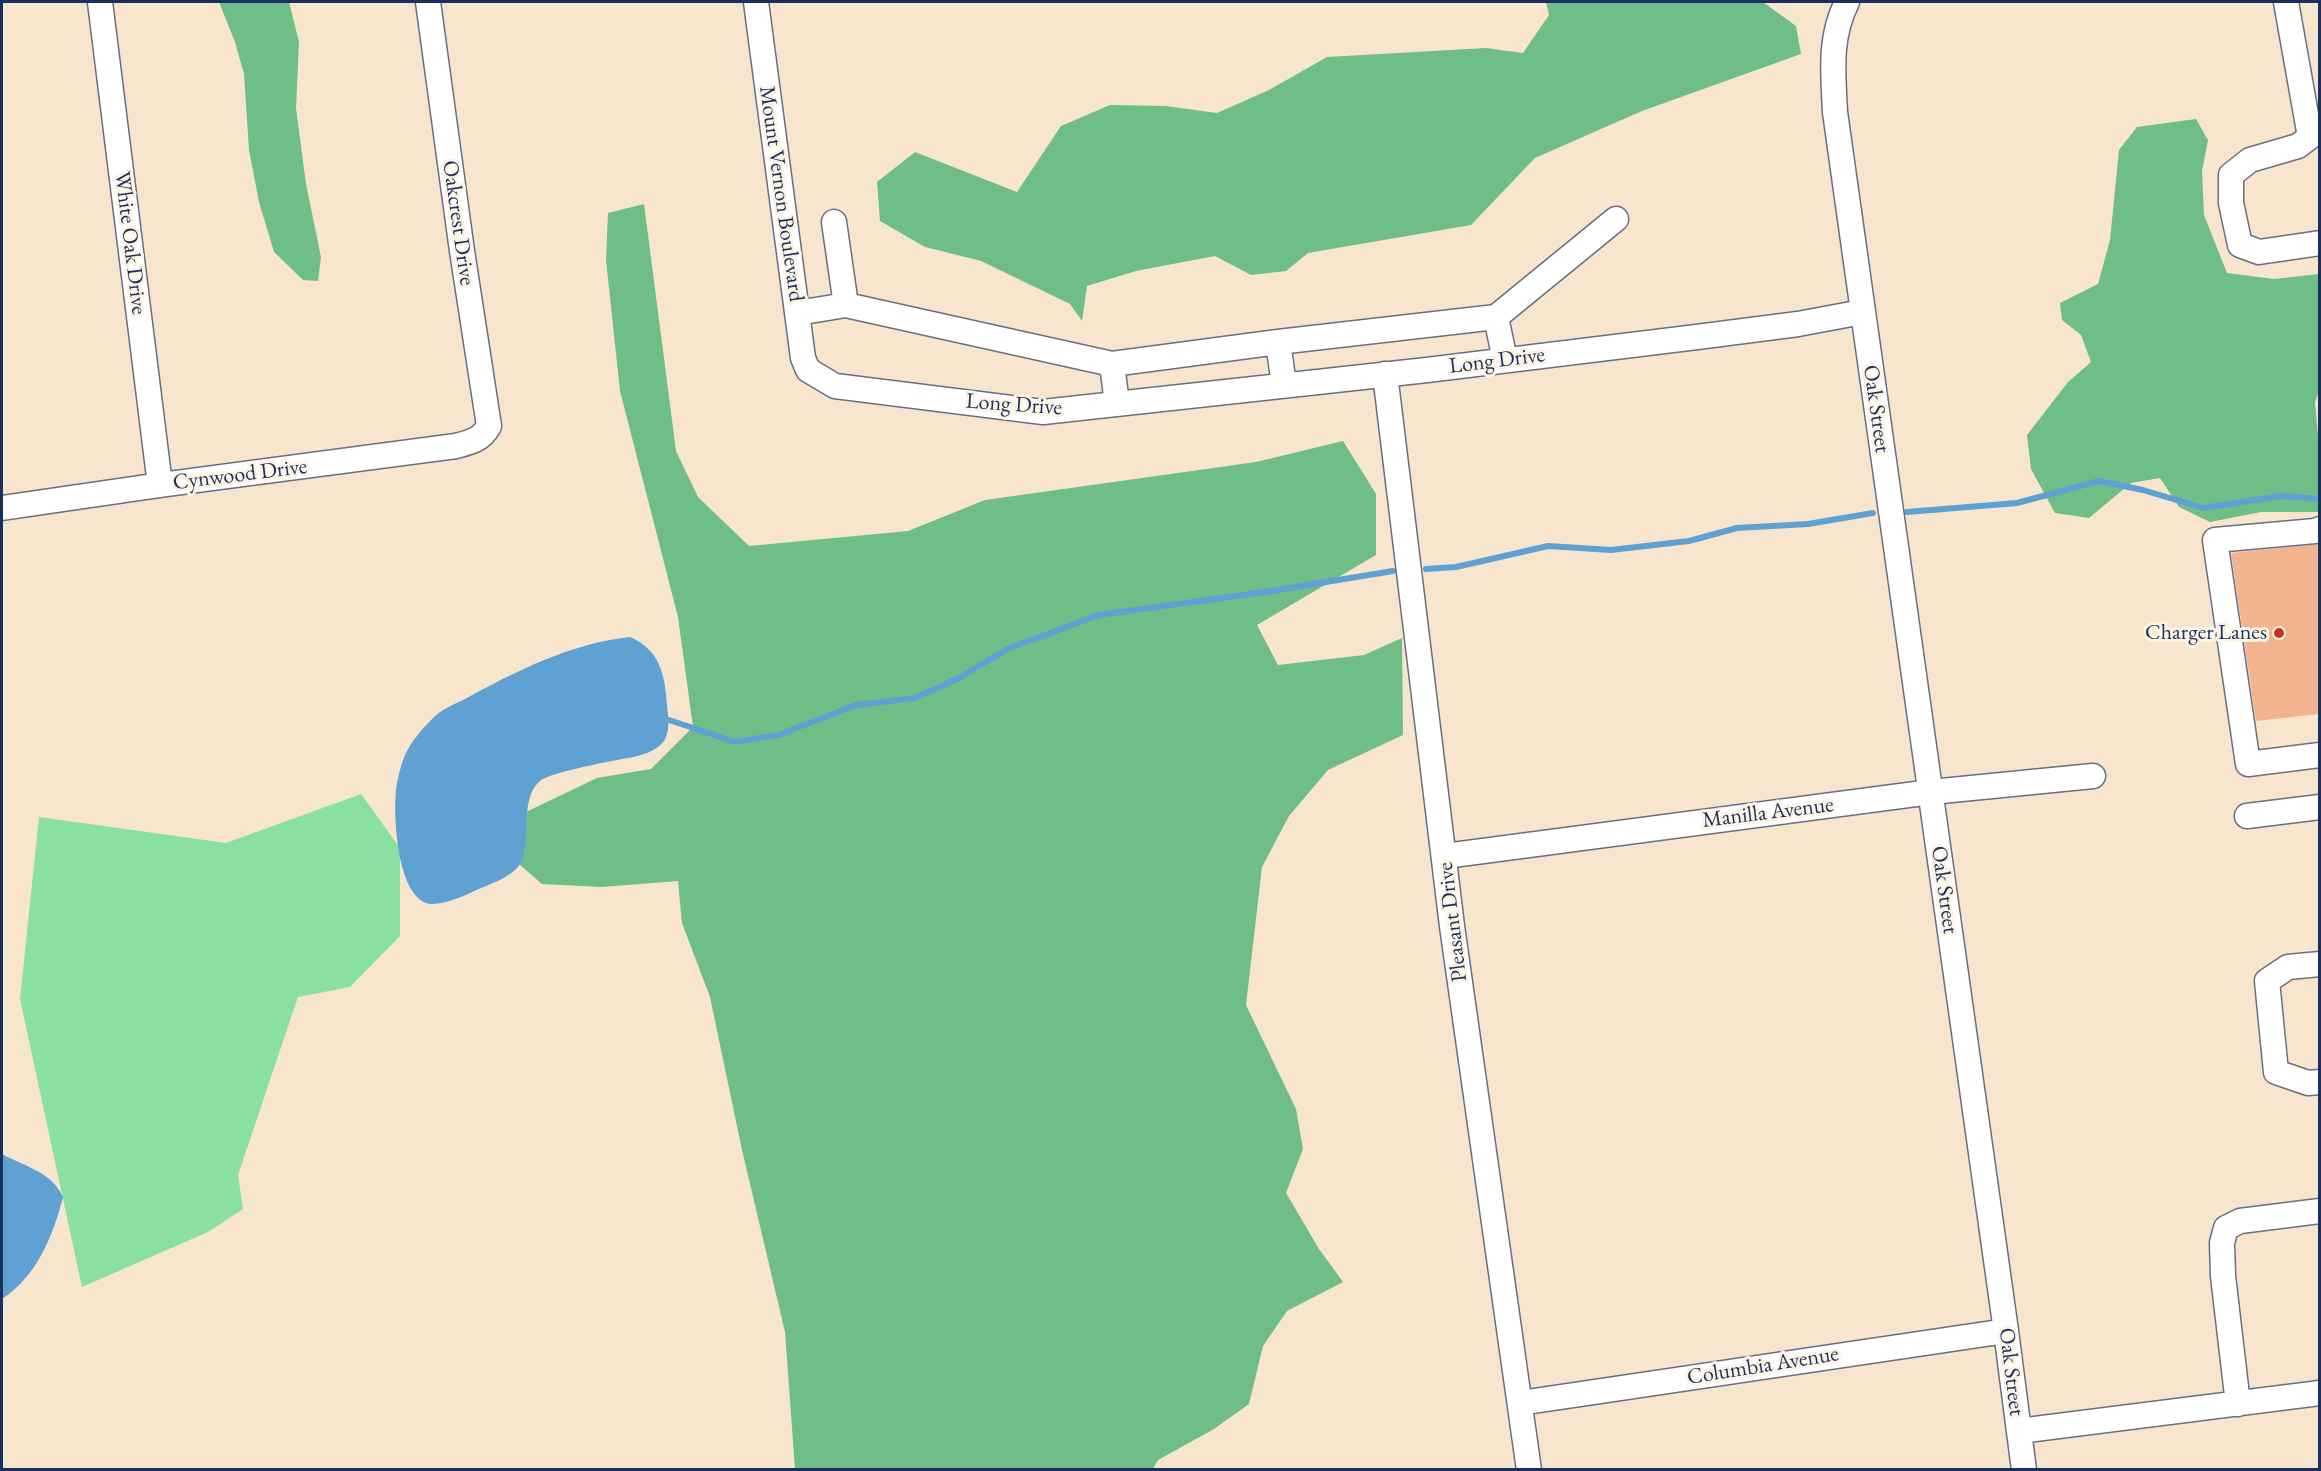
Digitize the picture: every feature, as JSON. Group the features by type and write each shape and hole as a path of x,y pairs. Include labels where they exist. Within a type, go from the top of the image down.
{"street":[{"name":"White Oak Drive","path":"100,2 160,485"},
{"name":"Oakcrest Drive","path":"428,2 489,426 478,440"},
{"name":"Mount Vernon Boulevard","path":"756,2 803,358 808,370 821,379"},
{"path":"1847,2 1835,30 1833,71 1835,112 1862,312"},
{"path":"2286,2 2310,137 2298,147 2250,160 2231,176 2231,203 2240,245 2259,252 2319,243"},
{"path":"797,313 846,305 1112,363 1496,316 1616,219"},
{"path":"834,222 846,305"},
{"name":"Long Drive","path":"821,379 835,386 1043,412 1505,360 1798,324 1862,312"},
{"name":"Oak Street","path":"1862,312 1931,792 2024,1470"},
{"path":"1496,316 1505,360"},
{"path":"1278,342 1284,386"},
{"path":"1112,363 1117,404"},
{"name":"Pleasant Drive","path":"1385,374 1478,1112 1529,1470"},
{"name":"Cynwood Drive","path":"2,508 456,447 478,440"},
{"path":"2319,529 2215,540 2248,764 2319,755"},
{"name":"Manilla Avenue","path":"1445,856 1931,792 2093,776"},
{"path":"2247,816 2319,807"},
{"path":"2319,964 2288,967 2267,981 2276,1072 2308,1083 2319,1082"},
{"path":"2238,1404 2223,1276 2222,1243 2226,1228 2240,1221 2319,1210"},
{"name":"Columbia Avenue","path":"1520,1403 2006,1331"},
{"path":"2019,1431 2319,1393"}],"green space":[{"path":"219,2 289,2 299,42 296,108 306,184 321,257 318,281 303,280 274,252 259,202 249,150 244,74 235,42"},
{"path":"1546,2 1763,2 1796,26 1801,54 1642,111 1535,158 1471,225 1308,253 1286,271 1251,275 1215,256 1136,271 1087,286 1082,321 1070,304 981,261 925,247 880,221 877,182 915,152 1017,192 1061,126 1110,105 1166,106 1217,113 1269,90 1327,57 1486,48 1523,53 1549,15"},
{"path":"2196,119 2208,140 2202,171 2204,215 2227,273 2274,279 2319,274 2320,389 2315,402 2320,458 2319,512 2261,512 2210,522 2179,507 2160,478 2131,483 2089,518 2055,513 2031,469 2027,435 2068,382 2091,362 2081,335 2062,320 2060,303 2098,284 2110,240 2119,150 2137,127"},
{"path":"644,204 676,451 698,497 749,546 908,531 985,500 1256,462 1343,441 1376,494 1376,555 1257,625 1278,665 1364,655 1402,638 1403,735 1328,770 1289,816 1262,867 1246,1005 1296,1109 1303,1149 1286,1193 1319,1249 1343,1282 1287,1311 1263,1346 1249,1404 1214,1429 1158,1460 1153,1469 795,1469 785,1332 742,1150 710,997 682,923 678,881 602,887 542,884 520,865 525,841 526,812 597,778 651,769 693,727 678,617 620,391 606,260 608,213"},
{"path":"361,794 400,848 400,936 350,987 298,997 238,1175 243,1209 208,1232 82,1287 20,999 39,817 226,843"}],"water":[{"path":"630,637 648,649 654,656 662,674 668,721 667,733 663,742 653,750 641,755 566,771 540,781 533,789 529,800 525,849 518,867 500,880 450,901 432,904 420,900 411,888 404,872 396,832 395,812 397,783 401,767 418,734 445,709 504,678 587,645"},
{"path":"2,1154 45,1176 58,1188 63,1197 42,1254 25,1279 2,1299"}],"building":[{"name":"Charger Lanes","path":"2319,544 2319,714 2256,721 2231,553"}],"waterway":[{"path":"1907,512 2017,503 2099,481 2143,490 2203,508 2282,496 2320,499"},
{"path":"1426,569 1456,567 1548,546 1611,550 1689,541 1737,528 1808,524 1873,513"},
{"path":"669,720 735,742 778,735 856,705 915,698 959,678 1007,649 1099,615 1265,592 1393,571"}],"place":[{"name":"Charger Lanes","path":"2279,633"}]}
